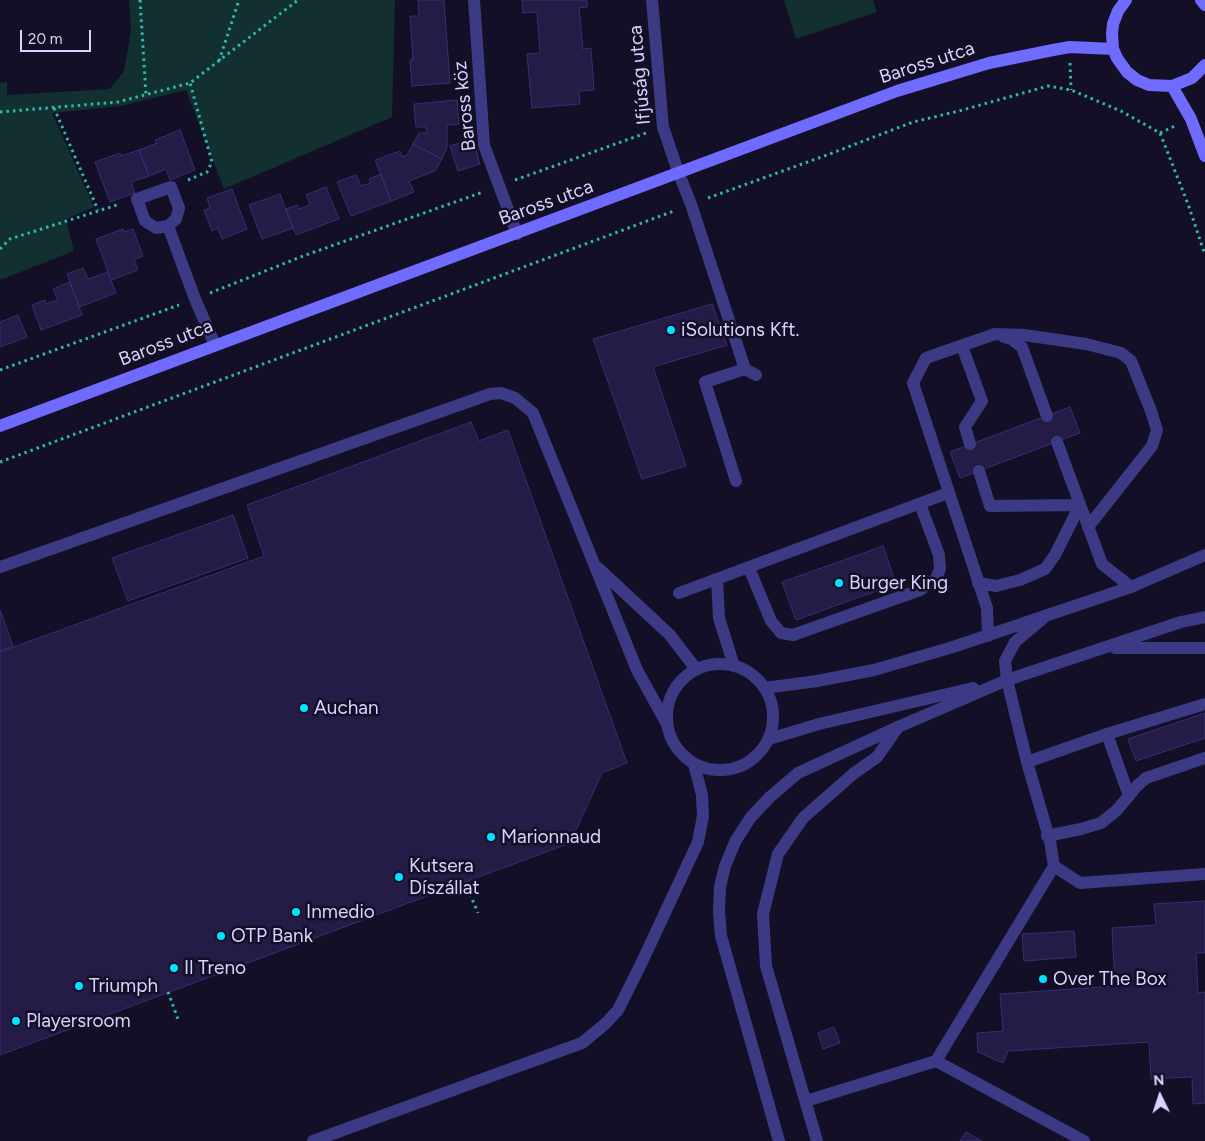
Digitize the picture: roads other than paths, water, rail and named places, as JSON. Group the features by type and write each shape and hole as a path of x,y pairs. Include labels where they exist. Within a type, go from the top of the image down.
{"street":[{"name":"Baross köz","path":"474,0 484,145 516,234"},
{"name":"Ifjúság utca","path":"652,0 663,127 751,372 705,382 736,481"},
{"path":"1201,0 1205,5"},
{"path":"1124,1 1113,24 1114,49 1121,65 1137,80 1156,86 1172,86 1192,78 1205,65"},
{"name":"Baross utca","path":"0,426 215,344 679,174 897,91 989,63 1070,47 1114,49"},
{"path":"1172,86 1191,119 1205,156"},
{"path":"171,187 178,208 176,219 168,226 156,228 145,221 137,198 171,187"},
{"path":"168,226 195,299 215,344"},
{"path":"994,334 1012,339 1022,347 1047,416"},
{"path":"988,636 987,608 913,384 926,358 994,334 1024,335 1086,344 1121,354 1131,362 1157,430 1152,446 1088,527"},
{"path":"962,346 982,401 964,427 970,444"},
{"path":"0,567 490,394 501,393 515,398 533,413 636,670 667,724 675,746 682,755 694,764 708,769 723,771 737,768 750,761 762,751 773,726 773,713 765,688 752,674 734,666 708,665 696,669 683,679 673,692 667,708 667,724"},
{"path":"1057,442 1102,564 1131,587"},
{"path":"979,471 990,506 1080,505"},
{"path":"679,593 948,493"},
{"path":"749,568 771,622 781,633 793,635 920,590 936,579 940,569 940,555 920,504"},
{"path":"978,583 996,586 1020,580 1045,569 1055,554 1080,505"},
{"path":"765,688 817,681 874,670 953,647 1131,587 1205,555"},
{"path":"593,563 670,635 696,669"},
{"path":"717,578 720,618 734,666"},
{"path":"1047,615 1015,642 1005,661 1027,762 1054,866 1080,883 1205,874"},
{"path":"779,1141 721,936 719,912 720,887 725,866 736,840 751,816 798,773 898,727 1008,680 1181,622 1205,617"},
{"path":"1105,648 1205,648"},
{"path":"769,738 819,724 1008,680"},
{"path":"1027,762 1107,734 1205,704"},
{"path":"817,1141 766,966 764,914 778,854 803,818 853,774 877,757 898,727"},
{"path":"1107,734 1129,796"},
{"path":"1047,836 1101,823 1117,810 1146,778 1205,758"},
{"path":"313,1141 582,1043 605,1024 618,1010 698,842 702,816 702,795 694,764"},
{"path":"806,1101 936,1061 1054,866"},
{"path":"936,1061 1084,1141"}],"place":[{"name":"iSolutions Kft.","path":"671,330"},
{"name":"Burger King","path":"839,583"},
{"name":"Auchan","path":"304,708"},
{"name":"Marionnaud","path":"491,837"},
{"name":"Kutsera Díszállat","path":"399,877"},
{"name":"Inmedio","path":"296,912"},
{"name":"OTP Bank","path":"221,936"},
{"name":"Il Treno","path":"174,968"},
{"name":"Over The Box","path":"1043,979"},
{"name":"Triumph","path":"79,986"},
{"name":"Playersroom","path":"16,1021"}]}
